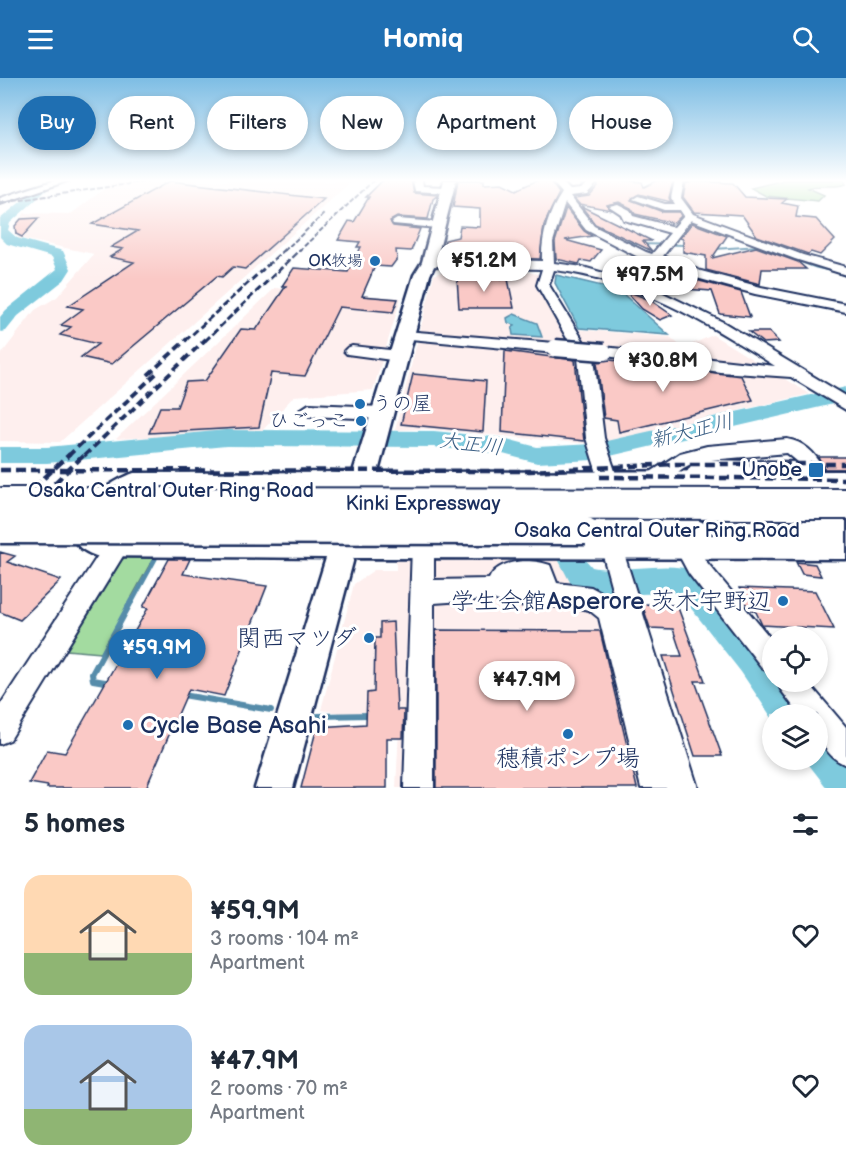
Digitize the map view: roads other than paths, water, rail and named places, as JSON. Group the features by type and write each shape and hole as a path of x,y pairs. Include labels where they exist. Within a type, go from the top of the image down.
{"highway":[{"name":"Kinki Expressway","path":"0,503 846,504"},
{"name":"Kinki Expressway","path":"0,517 846,518"}],"main road":[{"path":"274,788 422,275 429,262 440,213"},
{"path":"846,481 650,483 607,473 575,488 526,482 134,483 111,494 96,506 86,526 86,538 96,544 423,545 527,548 574,542 619,570 685,546 846,547"},
{"path":"526,482 527,548"},
{"name":"Osaka Central Outer Ring Road","path":"0,490 575,488 846,494"},
{"name":"Osaka Central Outer Ring Road","path":"0,530 574,542 846,531"}],"street":[{"path":"559,213 547,242 548,271 543,285 544,291 586,358 597,444 607,473"},
{"path":"578,213 590,228 642,255 670,261 697,274 760,291 846,308"},
{"path":"626,213 628,218 669,239"},
{"path":"650,292 655,258 685,213"},
{"path":"691,213 807,260 846,271"},
{"path":"397,222 437,225"},
{"path":"429,262 547,265 606,277 650,292 703,318 846,404"},
{"path":"405,335 671,358 703,366 751,371 793,372"},
{"path":"352,351 399,356"},
{"path":"309,410 380,421"},
{"path":"650,483 680,460 707,453 787,446 797,448 813,467 810,470 700,467 697,472 700,477 710,482"},
{"path":"0,730 118,544"},
{"path":"419,788 423,545"},
{"path":"685,546 697,567 762,648"},
{"path":"619,570 683,788"},
{"path":"422,592 488,590"},
{"path":"549,594 593,598 605,605 610,612 656,788"},
{"path":"799,692 808,704"},
{"path":"828,728 846,750"}],"water":[{"path":"556,275 623,291 623,294 669,335 579,328 555,283"},
{"path":"514,314 537,323 542,337 513,335 512,329 515,325 508,323 507,318"}],"waterway":[{"name":"大正川","path":"0,327 12,313 59,277 64,269 58,254 12,241 1,231 4,222 14,213"},
{"path":"583,213 605,231"},
{"path":"622,240 637,244 686,245"},
{"path":"714,249 760,246"},
{"path":"775,252 816,267 846,274"},
{"name":"大正川","path":"0,455 47,455 226,438 434,439 503,446 537,455 593,452 846,394"},
{"name":"大正川","path":"563,531 574,565 580,575 587,579 613,583 685,580 752,661 782,704"},
{"path":"132,602 159,552"},
{"path":"111,683 93,680 92,674 132,600"},
{"path":"183,695 271,710"},
{"path":"318,716 370,715"},
{"name":"大正川","path":"828,762 846,784"}],"railway":[{"path":"284,251 325,213"},
{"path":"299,251 339,213"},
{"path":"185,341 285,249"},
{"path":"205,341 301,249"},
{"path":"148,375 187,339"},
{"path":"84,456 206,339"},
{"path":"68,456 158,372"},
{"path":"53,470 70,454"},
{"path":"68,470 85,454"},
{"path":"68,470 530,471 676,464 846,464"},
{"path":"0,470 53,470"},
{"path":"0,519 53,470"},
{"path":"53,470 68,470"},
{"path":"0,535 68,470"},
{"path":"600,477 846,479"}],"place":[{"name":"OK牧場","path":"375,261"},
{"name":"うの屋","path":"360,404"},
{"name":"ひごっこ","path":"361,421"},
{"name":"Unobe","path":"816,470"},
{"name":"学生会館Asperore 茨木宇野辺","path":"783,601"},
{"name":"関西マツダ","path":"369,638"},
{"name":"Cycle Base Asahi","path":"128,725"},
{"name":"穂積ポンプ場","path":"568,734"}],"water label":[{"name":"新大正川","path":"692,431"}]}
